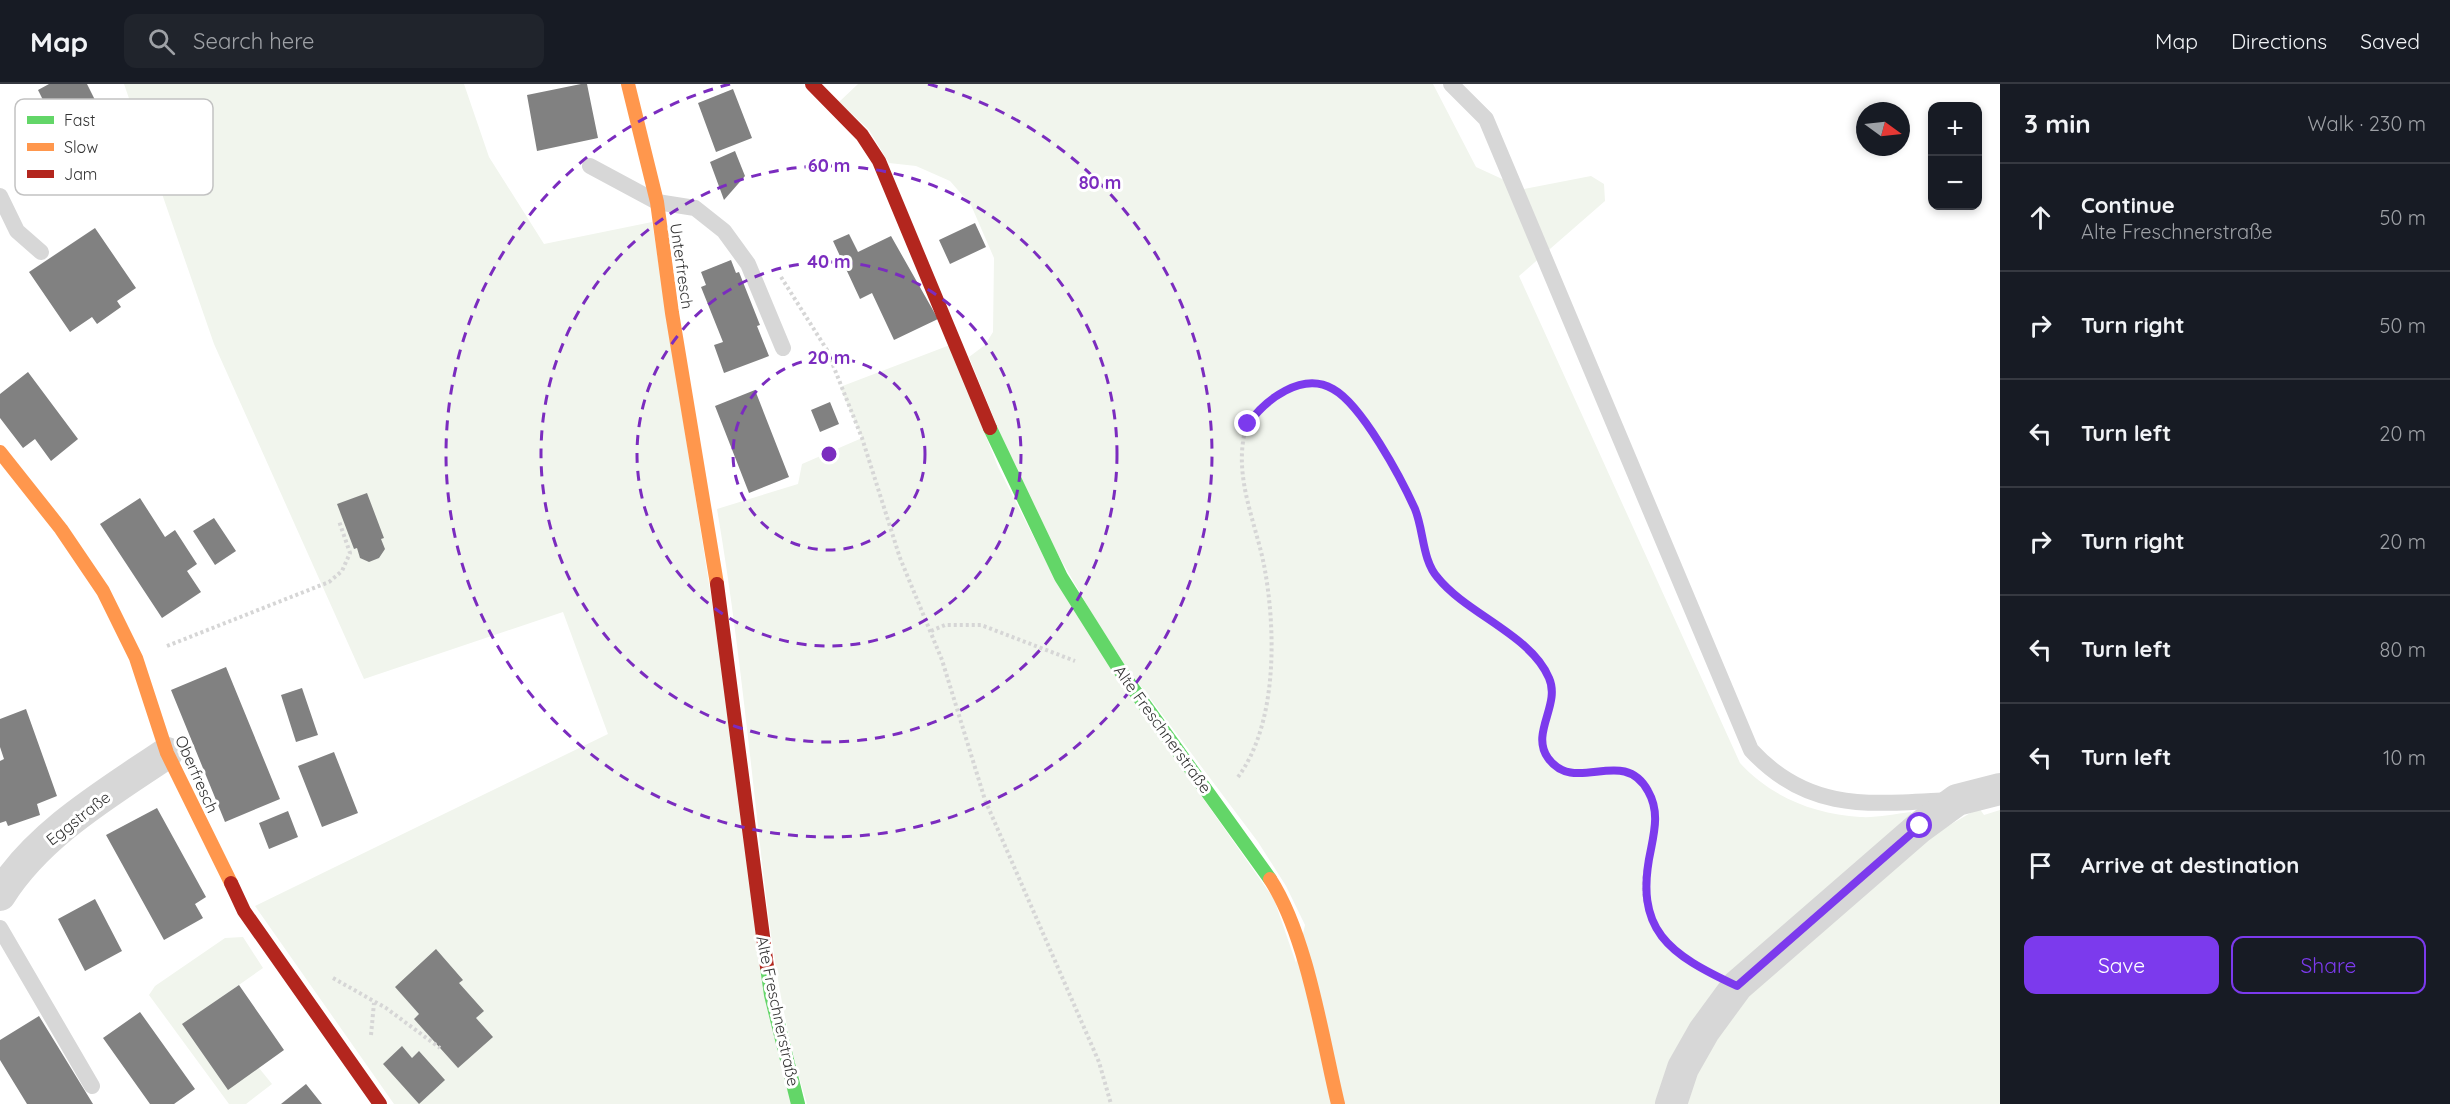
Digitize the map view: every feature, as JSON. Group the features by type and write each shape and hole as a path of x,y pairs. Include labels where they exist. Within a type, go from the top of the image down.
{"street":[{"name":"Unterfresch","path":"628,84 657,202 672,313 697,453"},
{"name":"Alte Freschnerstraße","path":"812,84 862,135 879,162 1005,464 1061,577 1119,669 1218,804 1279,893 1298,940 1338,1104"},
{"name":"Oberfresch","path":"0,452 61,529 104,591 136,658 167,753 244,911 380,1104"},
{"name":"Alte Freschnerstraße","path":"697,453 724,626 768,972 798,1104"},
{"name":"Eggstraße","path":"0,895 30,857 55,834 88,807 167,753"},
{"path":"1671,1104 1683,1068 1704,1031 1737,986 1920,826 1957,800 2000,789"}],"lane":[{"path":"1451,84 1486,119 1751,750 1768,768 1791,783 1824,796 1862,804 1957,800"},
{"path":"590,166 657,202 695,208 724,231 748,264 783,348"},
{"path":"0,196 17,231 40,252"},
{"path":"0,928 92,1086"}],"path":[{"path":"748,264 760,262 772,267 788,284 827,350 862,438 900,558 931,631 985,800 1099,1062 1111,1104"},
{"path":"1218,804 1256,747 1265,714 1270,673 1269,612 1264,564 1252,524 1243,475 1243,443 1248,424 1258,409 1280,393 1301,385 1317,383 1334,389 1350,404 1380,444 1416,512 1429,562 1437,577 1451,592 1526,649 1543,666 1551,681 1553,695 1541,743 1548,758 1558,767 1572,773 1588,774 1616,768 1628,772 1648,790 1656,819 1644,883 1646,903 1652,921 1662,937 1680,954 1702,969 1737,986"},
{"path":"136,658 329,582 342,571 350,553 339,521"},
{"path":"931,631 945,625 981,625 1070,658 1098,675 1107,676 1119,669"},
{"path":"298,990 327,975 386,1008 440,1048"}],"shaded area":[{"path":"124,84 464,84 489,157 544,244 652,222 791,1104 394,1104 255,906 608,734 563,612 364,679 214,344 162,195 213,195 213,99 129,99"},
{"path":"858,84 1433,84 1476,167 1524,189 1591,176 1604,184 1605,201 1519,276 1740,763 1752,775 1779,794 1810,808 1860,817 1911,812 1913,819 1733,979 1676,1064 1662,1104 807,1104 789,1036 776,966 735,627 717,509 798,484 802,464 862,438 840,387 950,345 998,467 1056,581 1116,675 1274,899 1296,963 1305,925 1286,886 1258,842 1125,665 1091,612 1044,530 1011,460 969,357 985,345 993,332 994,258 971,205 950,181 916,166 889,163 869,130 839,102"},
{"path":"1979,808 1984,815 2000,810 2000,1104 1680,1104 1692,1072 1746,992 1929,837"},
{"path":"243,937 263,968 183,1024 259,1068 272,1084 246,1104 229,1104 149,995 155,986 225,938"}],"building":[{"path":"49,84 87,84 94,99 42,99 38,90"},
{"path":"587,84 598,138 537,151 527,95"},
{"path":"733,89 752,138 716,152 698,103"},
{"path":"735,151 745,176 724,200 710,162"},
{"path":"975,223 986,247 950,264 939,240"},
{"path":"95,228 136,288 117,301 121,307 97,324 92,317 70,332 29,272"},
{"path":"849,234 858,252 891,236 938,319 894,340 872,293 860,299 833,241"},
{"path":"731,260 736,273 739,272 760,325 757,326 769,356 724,373 714,345 723,342 701,287 706,285 701,272"},
{"path":"28,372 78,439 51,461 35,439 23,448 0,418 0,394"},
{"path":"755,390 789,477 749,493 715,406"},
{"path":"830,402 839,424 820,432 811,410"},
{"path":"367,493 384,538 381,539 385,549 379,558 369,562 360,558 357,548 354,549 337,504"},
{"path":"140,498 165,537 175,530 197,564 187,571 201,592 162,618 100,524"},
{"path":"214,518 236,551 215,565 193,531"},
{"path":"226,667 280,799 225,822 171,690"},
{"path":"302,688 318,735 296,742 281,695"},
{"path":"26,709 57,796 37,804 40,815 8,826 6,821 0,823 0,761 4,759 0,747 0,719"},
{"path":"334,752 358,813 322,827 298,766"},
{"path":"157,808 206,897 195,904 203,918 164,940 106,835"},
{"path":"288,811 298,837 269,849 259,823"},
{"path":"95,899 122,951 85,971 58,919"},
{"path":"436,949 463,980 459,983 484,1011 476,1018 493,1037 458,1068 414,1019 419,1014 395,987"},
{"path":"239,985 284,1050 228,1090 182,1024"},
{"path":"140,1012 195,1089 174,1104 150,1104 103,1038"},
{"path":"39,1016 93,1104 27,1104 0,1060 0,1040"},
{"path":"402,1046 412,1058 419,1051 445,1080 419,1104 383,1064"},
{"path":"306,1084 322,1104 281,1104"}],"traffic: fast":[{"path":"990,428 1061,577 1119,669 1270,879"},
{"path":"767,967 771,995 798,1104"}],"traffic: slow":[{"path":"628,84 657,202 672,313 717,584"},
{"path":"0,452 61,529 103,591 136,658 167,753 231,883"},
{"path":"1270,879 1283,902 1304,958 1338,1104"}],"traffic: jam":[{"path":"812,84 862,135 879,161 990,428"},
{"path":"717,584 767,967"},
{"path":"231,883 244,911 380,1104"}],"route":[{"path":"1248,424 1258,409 1280,393 1301,385 1317,383 1334,389 1350,404 1380,444 1401,481 1416,512 1429,562 1437,577 1451,592 1526,649 1543,666 1551,681 1553,695 1541,743 1548,758 1558,767 1572,773 1588,774 1616,768 1628,772 1648,790 1654,804 1656,819 1644,883 1646,903 1652,921 1662,937 1680,954 1702,969 1737,986 1920,826"}]}
